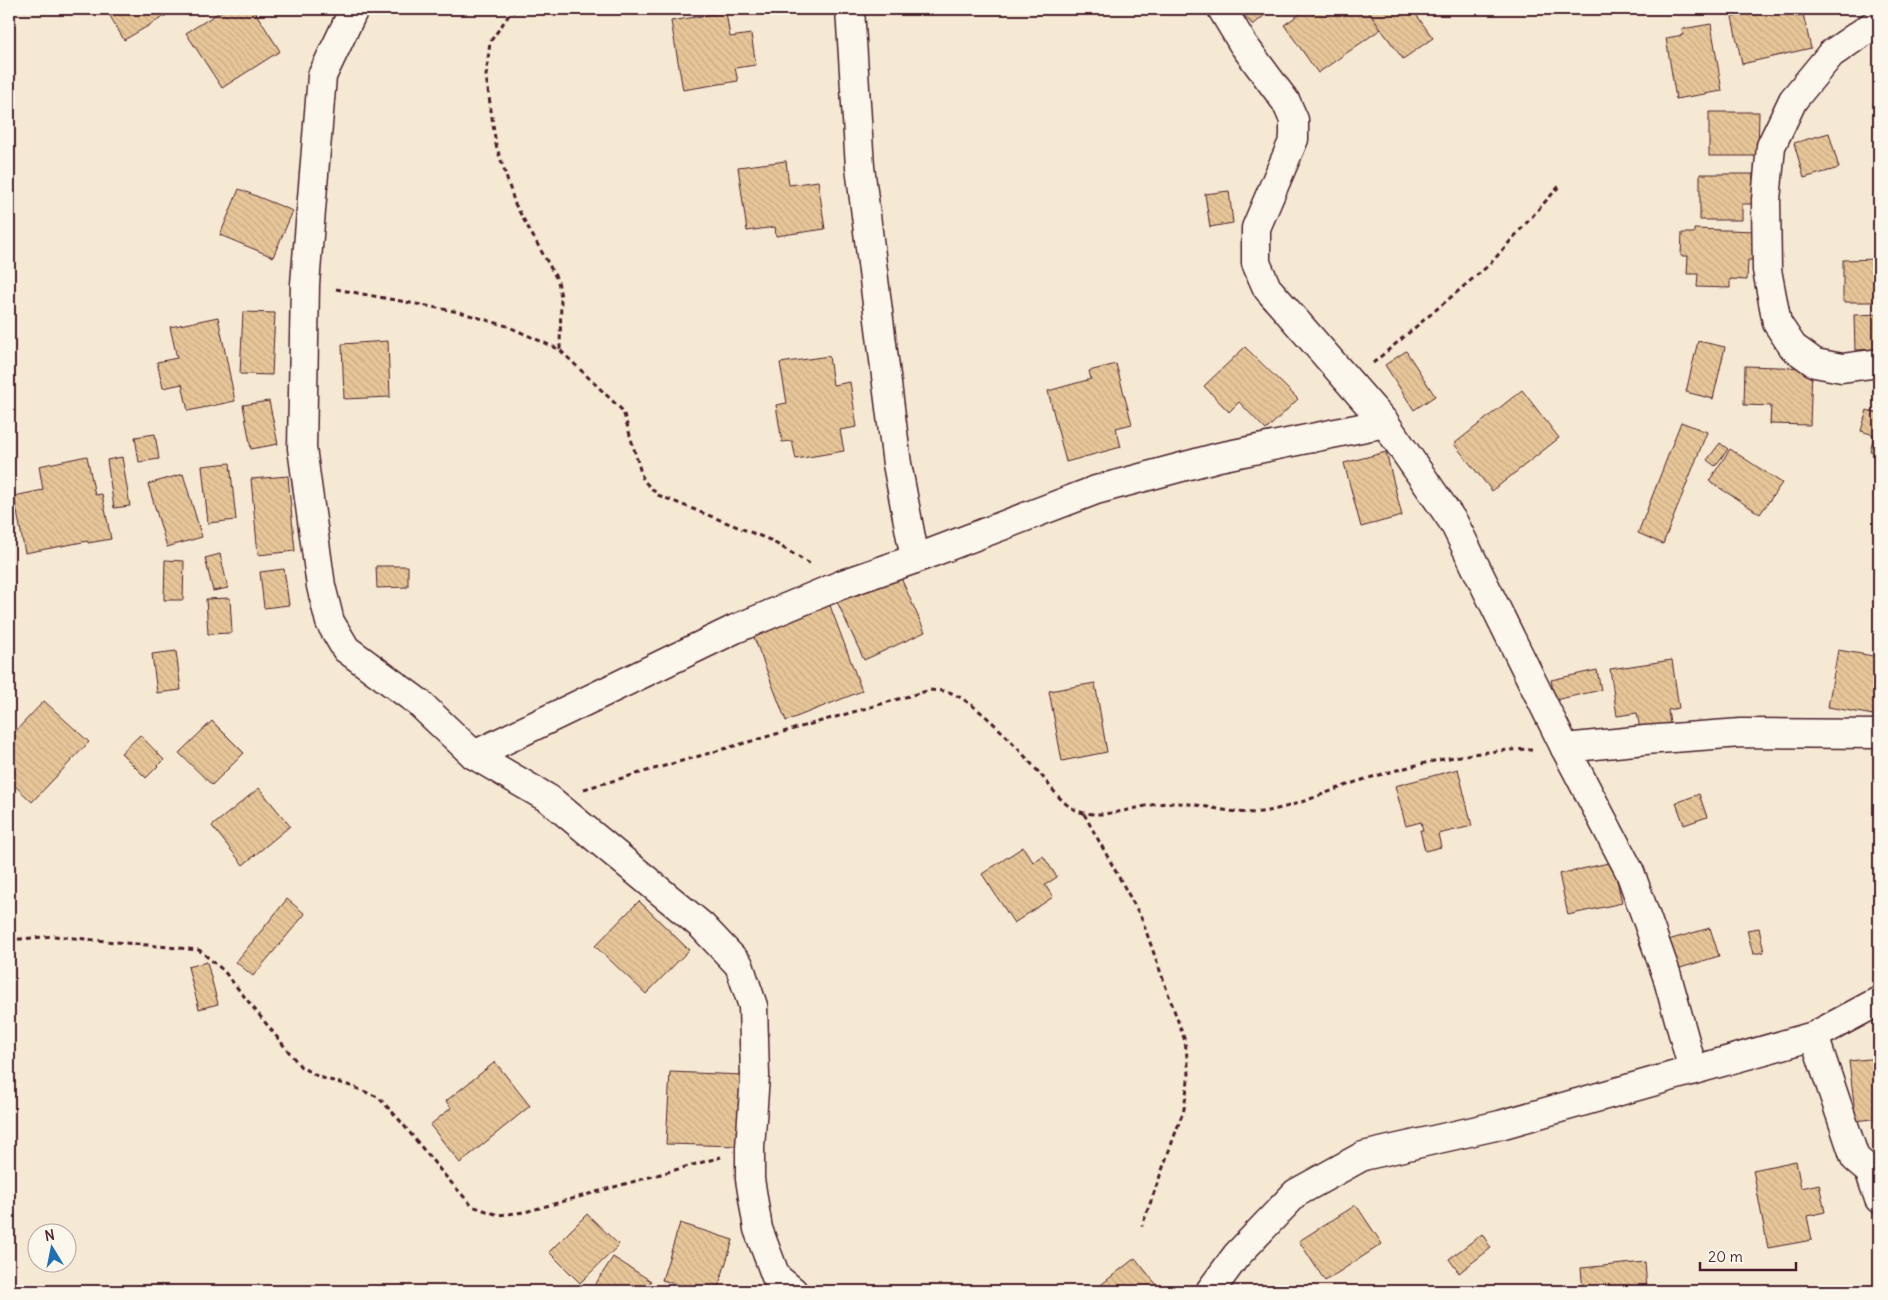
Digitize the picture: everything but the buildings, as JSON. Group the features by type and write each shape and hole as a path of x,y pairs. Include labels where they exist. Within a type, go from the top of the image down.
{"street":[{"path":"354,9 322,76 305,284 302,448 321,586 330,622 346,650 418,702 474,755 549,799 702,926 739,965 753,1006 755,1076 750,1148 750,1179 758,1228 776,1276 793,1291"},
{"path":"850,9 860,168 897,464 915,559"},
{"path":"1222,9 1242,44 1286,102 1294,120 1294,139 1256,228 1256,263 1267,288 1386,423 1454,523 1565,748 1630,872 1666,976 1693,1070"},
{"path":"1879,21 1831,54 1792,100 1771,146 1766,200 1768,270 1777,323 1792,347 1815,363 1842,368 1879,363"},
{"path":"474,755 735,629 844,584 1096,490 1219,457 1386,423"},
{"path":"1565,748 1741,733 1879,734"},
{"path":"1210,1291 1236,1256 1296,1193 1363,1156 1500,1125 1814,1036 1879,1002"},
{"path":"1814,1036 1854,1158 1874,1171 1879,1199"}],"path":[{"path":"516,9 509,15 490,42 486,76 496,145 515,204 558,281 561,297 560,350"},
{"path":"1349,383 1489,265 1561,184"},
{"path":"305,284 459,312 507,326 560,350 623,410 643,480 658,495 770,540 844,584"},
{"path":"549,799 930,690 948,692 976,708 1021,751 1066,805 1084,813 1111,814 1170,803 1198,805 1230,811 1260,812 1307,800 1369,778 1448,758 1499,750 1565,748"},
{"path":"1084,813 1141,917 1185,1041 1189,1073 1184,1108 1142,1226"},
{"path":"9,940 54,936 198,950 223,970 300,1067 318,1077 351,1086 378,1097 472,1206 498,1216 525,1212 647,1179 750,1148"}]}
